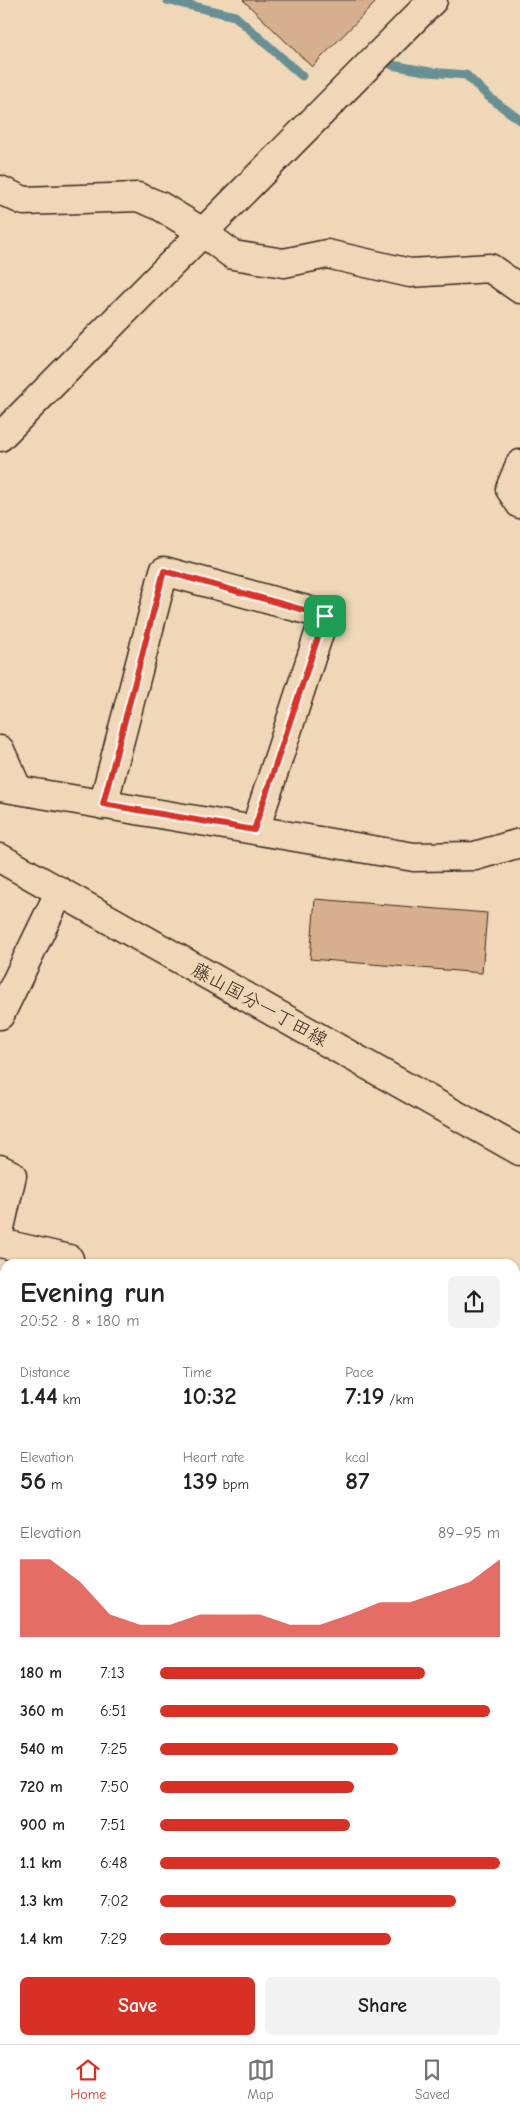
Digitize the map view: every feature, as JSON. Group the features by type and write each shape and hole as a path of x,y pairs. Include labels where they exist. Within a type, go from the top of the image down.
{"street":[{"path":"0,437 433,0"},
{"path":"0,190 24,201 138,197 160,206 204,233 233,255 284,263 328,254 410,273 490,268 520,289"},
{"path":"520,464 510,490 520,504"},
{"path":"103,804 164,571 325,616 254,830"},
{"path":"0,750 9,789 414,857 475,856 520,843"},
{"name":"藤山国分一丁田線","path":"0,858 520,1151"},
{"path":"0,1015 60,891"},
{"path":"0,1169 12,1175 0,1228"},
{"path":"0,1243 69,1259"}],"building":[{"path":"243,0 378,0 312,67"},
{"path":"315,899 487,913 482,973 310,959"}],"waterway":[{"path":"167,0 235,16 302,76"},
{"path":"392,65 430,72 466,75 489,97 520,120"}],"route":[{"path":"164,571 325,616 254,830 103,804 164,571"}]}
